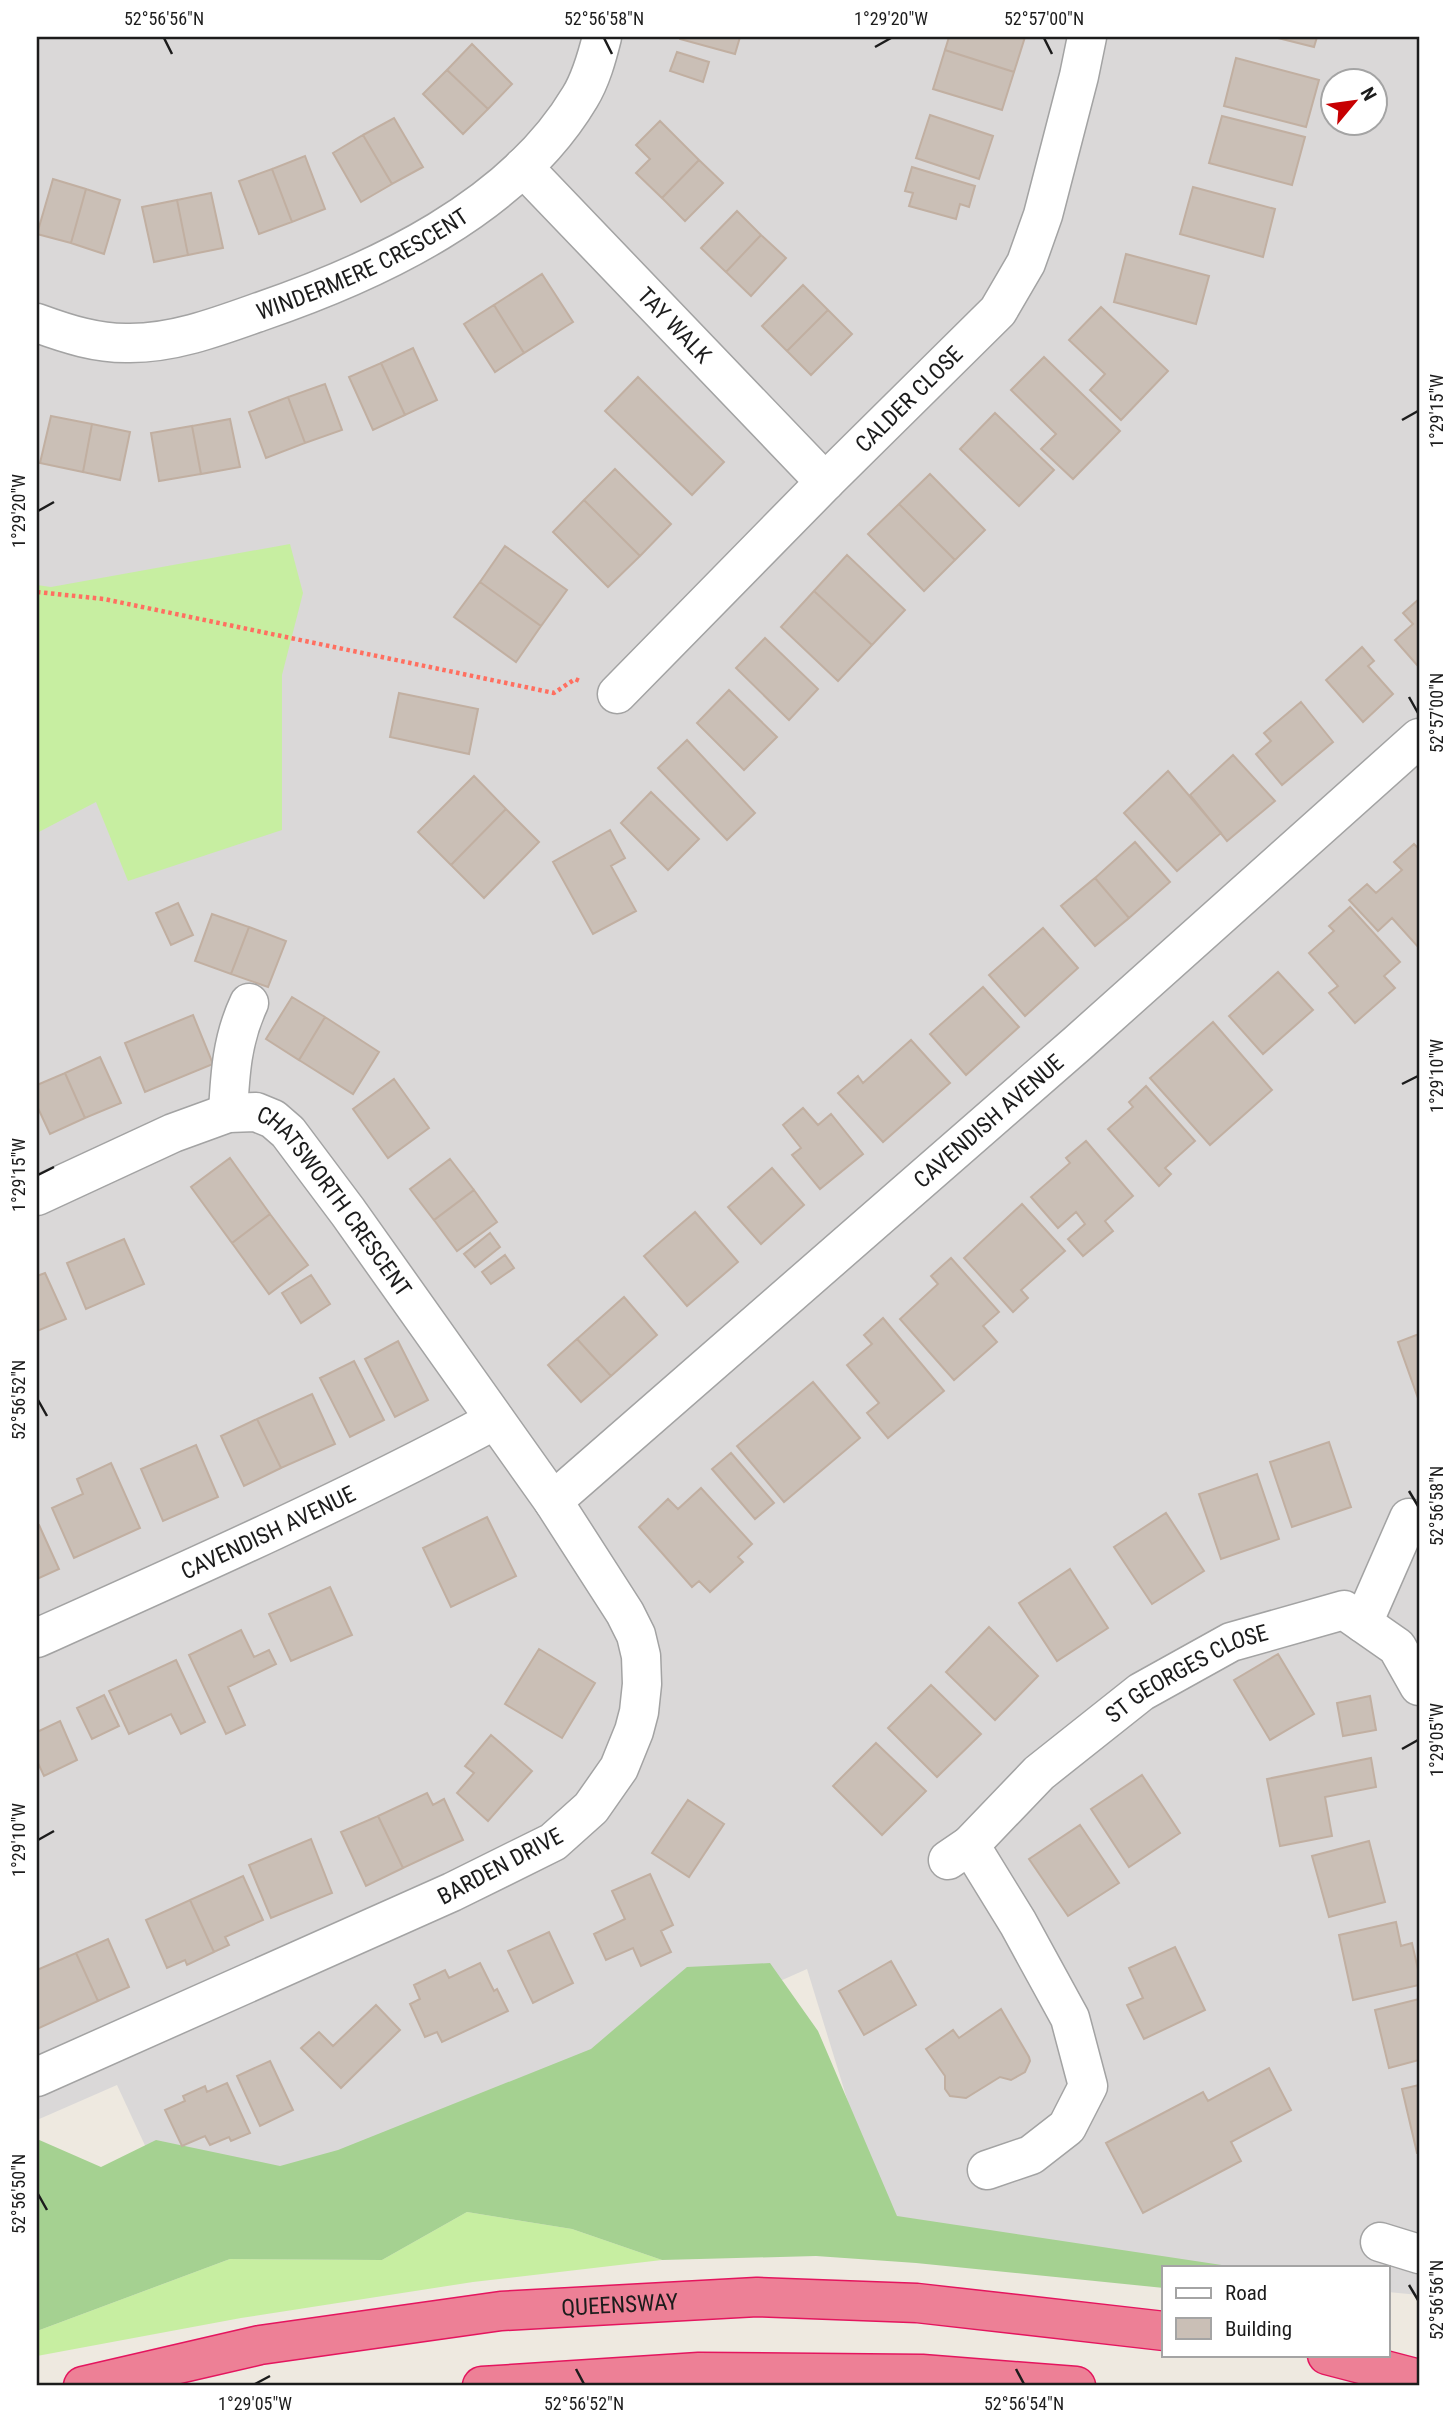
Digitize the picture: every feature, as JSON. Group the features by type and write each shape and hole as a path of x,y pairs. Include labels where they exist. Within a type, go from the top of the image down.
{"highway":[{"name":"QUEENSWAY","path":"83,2386 260,2345 501,2311 757,2297 917,2303 1162,2331"},
{"path":"1331,2356 1419,2379"},
{"path":"1336,2356 1419,2365"},
{"path":"482,2386 699,2372 922,2374 1076,2386"}],"street":[{"name":"WINDERMERE CRESCENT","path":"37,324 100,341 132,344 165,340 219,326 314,294 372,268 425,239 478,204 523,167 557,129 581,96 602,37"},
{"name":"CALDER CLOSE","path":"617,694 998,311 1026,264 1043,215 1087,37"},
{"name":"TAY WALK","path":"523,167 825,482"},
{"name":"CAVENDISH AVENUE","path":"552,1502 1078,1042 1419,738"},
{"path":"228,1113 231,1058 238,1026 248,1003"},
{"name":"CHATSWORTH CRESCENT","path":"37,1196 173,1133 228,1113 256,1112 273,1119 288,1132 348,1212 495,1420"},
{"name":"CAVENDISH AVENUE","path":"37,1638 333,1503 495,1420"},
{"name":"BARDEN DRIVE","path":"37,2077 261,1979 553,1842 591,1808 619,1768 639,1712 641,1656 636,1635 625,1613 495,1420"},
{"path":"1363,1623 1409,1518"},
{"name":"ST GEORGES CLOSE","path":"987,2170 1031,2155 1067,2127 1088,2086 1070,2018 1018,1923 959,1853 1039,1773 1141,1692 1231,1642 1344,1610 1397,1647 1419,1686"},
{"path":"1380,2242 1419,2255"}],"path":[{"path":"37,592 104,599 554,692 575,679 617,694"}],"shaded area":[{"path":"37,37 1419,37 1419,2295 1390,2292 1390,2266 1173,2266 888,2232 807,1969 320,2186 155,2167 117,2085 37,2120"}],"green space":[{"path":"290,544 303,593 282,675 282,830 128,881 96,802 37,833 37,585 51,587"},
{"path":"770,1963 818,2031 897,2216 1228,2266 1162,2266 1162,2288 916,2263 816,2256 662,2260 572,2229 467,2212 382,2260 230,2259 37,2331 37,2139 101,2167 156,2140 280,2166 338,2150 591,2049 687,1967"},
{"path":"467,2212 572,2229 662,2260 473,2282 241,2318 37,2356 37,2331 230,2259 382,2260"}],"building":[{"path":"680,37 740,37 735,54"},
{"path":"949,37 1025,37 1014,72 945,50"},
{"path":"1274,37 1317,37 1314,47"},
{"path":"472,44 512,84 488,109 447,70"},
{"path":"945,50 1014,72 1002,110 933,89"},
{"path":"677,52 709,62 703,82 670,71"},
{"path":"1236,58 1319,80 1306,127 1224,106"},
{"path":"447,70 488,109 463,134 423,94"},
{"path":"930,115 993,136 979,179 916,158"},
{"path":"1222,116 1305,137 1292,185 1209,163"},
{"path":"394,118 423,167 392,184 363,135"},
{"path":"660,121 699,160 662,198 636,173 650,159 636,145"},
{"path":"363,135 392,184 361,202 333,153"},
{"path":"305,156 325,209 292,222 272,169"},
{"path":"699,160 723,183 685,221 662,198"},
{"path":"912,167 975,186 969,207 960,204 956,219 909,206 913,193 905,191"},
{"path":"272,169 292,222 259,234 239,181"},
{"path":"53,179 86,189 71,243 37,234"},
{"path":"1193,187 1275,209 1263,257 1180,234"},
{"path":"86,189 120,200 104,254 71,243"},
{"path":"211,193 223,248 188,255 177,200"},
{"path":"177,200 188,255 154,262 142,207"},
{"path":"737,211 761,235 726,272 701,248"},
{"path":"761,235 786,258 751,296 726,272"},
{"path":"1126,254 1209,276 1196,324 1114,302"},
{"path":"542,274 573,322 524,353 494,305"},
{"path":"803,285 828,310 787,351 762,326"},
{"path":"494,305 524,353 495,372 464,324"},
{"path":"1101,307 1168,371 1121,420 1090,390 1105,374 1069,340"},
{"path":"828,310 852,334 811,375 787,351"},
{"path":"413,348 437,400 405,415 381,363"},
{"path":"1044,357 1120,431 1073,479 1041,449 1056,434 1011,390"},
{"path":"381,363 405,415 373,430 349,377"},
{"path":"638,377 724,462 692,495 605,411"},
{"path":"325,384 342,430 305,443 288,397"},
{"path":"288,397 305,443 266,458 249,412"},
{"path":"995,413 1054,470 1019,506 960,449"},
{"path":"51,416 92,424 83,472 40,463"},
{"path":"230,419 240,467 201,474 192,426"},
{"path":"92,424 130,432 120,480 83,472"},
{"path":"192,426 201,474 159,481 151,433"},
{"path":"615,469 671,524 640,556 584,500"},
{"path":"930,474 985,530 955,560 899,504"},
{"path":"584,500 640,556 608,587 553,532"},
{"path":"899,504 955,560 924,591 868,534"},
{"path":"505,546 567,590 541,626 480,582"},
{"path":"847,555 905,610 872,645 814,591"},
{"path":"480,582 541,626 516,662 454,617"},
{"path":"814,591 872,645 838,681 781,627"},
{"path":"1419,599 1417,665 1395,640 1413,624 1403,613"},
{"path":"765,638 818,689 789,720 736,668"},
{"path":"1362,647 1374,661 1368,666 1393,694 1363,722 1326,680"},
{"path":"729,690 777,737 744,770 697,723"},
{"path":"399,693 478,709 469,754 390,737"},
{"path":"1301,702 1333,742 1282,785 1256,754 1271,741 1264,733"},
{"path":"687,740 755,813 727,840 658,768"},
{"path":"1233,755 1275,801 1227,841 1190,795"},
{"path":"1168,771 1221,833 1177,871 1124,813"},
{"path":"474,776 506,809 451,865 418,832"},
{"path":"651,792 699,839 668,870 621,823"},
{"path":"506,809 539,842 484,898 451,865"},
{"path":"610,830 625,858 611,866 636,911 593,934 553,862"},
{"path":"1135,842 1170,882 1129,918 1095,878"},
{"path":"1414,844 1419,849 1419,948 1392,918 1378,931 1349,900 1367,884 1376,893 1402,870 1394,862"},
{"path":"1095,878 1129,918 1095,946 1061,906"},
{"path":"178,903 193,935 171,945 156,913"},
{"path":"1350,907 1400,962 1384,976 1395,988 1355,1023 1329,993 1338,986 1309,953 1334,931 1329,926"},
{"path":"212,914 249,927 231,974 195,961"},
{"path":"249,927 286,941 268,987 231,974"},
{"path":"1043,928 1078,968 1025,1016 989,975"},
{"path":"1278,972 1313,1010 1263,1054 1229,1016"},
{"path":"983,987 1019,1027 966,1075 930,1034"},
{"path":"292,997 325,1017 299,1060 266,1039"},
{"path":"193,1015 213,1064 145,1092 125,1043"},
{"path":"325,1017 379,1052 353,1094 299,1060"},
{"path":"1213,1022 1272,1090 1210,1145 1150,1078"},
{"path":"911,1040 950,1083 883,1142 838,1093 858,1076 863,1083"},
{"path":"100,1057 121,1103 85,1118 65,1073"},
{"path":"65,1073 85,1118 50,1134 37,1106 37,1085"},
{"path":"394,1079 429,1128 388,1158 353,1109"},
{"path":"1146,1086 1195,1141 1165,1168 1171,1174 1159,1186 1108,1129 1133,1107 1129,1102"},
{"path":"803,1108 818,1125 831,1114 863,1154 820,1189 792,1155 801,1148 783,1125"},
{"path":"1086,1141 1133,1196 1105,1221 1113,1231 1083,1256 1068,1239 1085,1224 1076,1212 1058,1228 1031,1197 1070,1163 1066,1158"},
{"path":"230,1158 270,1214 232,1243 191,1187"},
{"path":"450,1159 474,1190 434,1220 410,1189"},
{"path":"772,1168 804,1205 761,1244 728,1207"},
{"path":"474,1190 497,1222 457,1251 434,1220"},
{"path":"1022,1204 1065,1251 1021,1290 1028,1298 1013,1312 964,1258"},
{"path":"695,1212 738,1262 687,1306 644,1256"},
{"path":"270,1214 308,1265 269,1294 232,1243"},
{"path":"490,1233 500,1247 475,1267 464,1254"},
{"path":"124,1239 144,1284 86,1309 67,1263"},
{"path":"505,1255 514,1268 491,1284 482,1272"},
{"path":"951,1258 999,1312 983,1326 997,1342 954,1380 900,1319 938,1284 931,1276"},
{"path":"45,1273 66,1319 37,1331 37,1276"},
{"path":"311,1275 330,1304 301,1323 282,1293"},
{"path":"624,1297 657,1335 611,1376 577,1339"},
{"path":"883,1318 944,1391 888,1438 867,1413 879,1403 847,1365 872,1344 864,1335"},
{"path":"1419,1334 1419,1401 1398,1342"},
{"path":"577,1339 611,1376 581,1402 548,1365"},
{"path":"398,1341 428,1400 395,1417 365,1359"},
{"path":"354,1361 384,1420 350,1437 320,1378"},
{"path":"813,1382 860,1438 784,1502 737,1446"},
{"path":"312,1394 335,1444 281,1468 257,1419"},
{"path":"257,1419 281,1468 244,1486 221,1436"},
{"path":"1329,1442 1351,1507 1292,1527 1270,1462"},
{"path":"196,1445 218,1497 163,1521 141,1469"},
{"path":"731,1453 774,1503 755,1519 712,1469"},
{"path":"111,1463 140,1528 74,1558 52,1508 83,1494 77,1479"},
{"path":"1257,1474 1279,1539 1221,1559 1199,1494"},
{"path":"701,1488 752,1544 738,1557 743,1562 710,1592 699,1581 692,1587 639,1527 668,1499 678,1509"},
{"path":"1166,1513 1204,1571 1152,1604 1114,1547"},
{"path":"487,1517 516,1576 451,1607 423,1548"},
{"path":"39,1525 59,1569 37,1579 37,1526"},
{"path":"1070,1569 1108,1628 1057,1661 1019,1603"},
{"path":"330,1587 352,1635 291,1661 269,1614"},
{"path":"989,1627 1038,1676 995,1720 946,1672"},
{"path":"241,1630 254,1657 269,1650 276,1664 228,1687 245,1725 226,1734 189,1655"},
{"path":"539,1649 595,1683 562,1738 505,1704"},
{"path":"1278,1654 1314,1714 1270,1740 1234,1680"},
{"path":"176,1660 205,1722 181,1734 171,1714 129,1734 109,1691"},
{"path":"931,1685 981,1734 937,1777 888,1728"},
{"path":"104,1695 119,1726 92,1739 77,1708"},
{"path":"1370,1696 1376,1730 1343,1736 1337,1703"},
{"path":"60,1721 77,1760 44,1776 37,1761 37,1732"},
{"path":"491,1735 532,1771 488,1821 457,1793 474,1773 465,1766"},
{"path":"876,1743 926,1791 882,1835 833,1786"},
{"path":"1371,1758 1376,1787 1325,1797 1332,1836 1280,1846 1267,1779"},
{"path":"1142,1775 1180,1833 1129,1867 1091,1809"},
{"path":"427,1793 433,1805 444,1799 463,1840 403,1868 378,1816"},
{"path":"688,1800 724,1824 689,1877 652,1853"},
{"path":"378,1816 403,1868 366,1886 341,1832"},
{"path":"1080,1825 1119,1883 1068,1916 1029,1859"},
{"path":"311,1839 332,1893 271,1918 249,1865"},
{"path":"1369,1841 1385,1902 1329,1917 1312,1856"},
{"path":"650,1874 673,1925 661,1931 671,1952 641,1966 633,1948 606,1960 594,1934 625,1919 612,1891"},
{"path":"243,1876 263,1920 225,1937 229,1945 214,1952 190,1900"},
{"path":"190,1900 214,1952 187,1965 185,1960 167,1968 146,1920"},
{"path":"1396,1922 1401,1946 1412,1943 1419,1985 1353,2000 1339,1935"},
{"path":"549,1932 573,1983 533,2003 508,1951"},
{"path":"108,1939 129,1987 98,2001 76,1953"},
{"path":"1175,1947 1205,2010 1144,2039 1127,2005 1143,1998 1129,1968"},
{"path":"76,1953 98,2001 37,2029 37,1970"},
{"path":"891,1961 916,2005 864,2035 839,1991"},
{"path":"480,1963 508,2011 442,2042 437,2032 425,2037 410,2004 420,1999 414,1985 445,1970 449,1978"},
{"path":"1419,1999 1419,2060 1389,2068 1375,2010"},
{"path":"376,2005 400,2030 341,2088 301,2048 319,2032 333,2046"},
{"path":"1001,2009 1029,2057 1025,2072 1011,2080 1000,2077 966,2098 950,2096 945,2089 945,2076 926,2049 953,2030 959,2038"},
{"path":"270,2061 293,2110 260,2126 237,2076"},
{"path":"1269,2068 1291,2110 1231,2142 1241,2161 1143,2213 1106,2143 1203,2092 1208,2101"},
{"path":"227,2083 250,2133 231,2141 229,2137 210,2145 205,2136 182,2146 165,2110 185,2101 183,2096 205,2086 207,2092"},
{"path":"1419,2085 1419,2153 1417,2153 1402,2089"}]}
